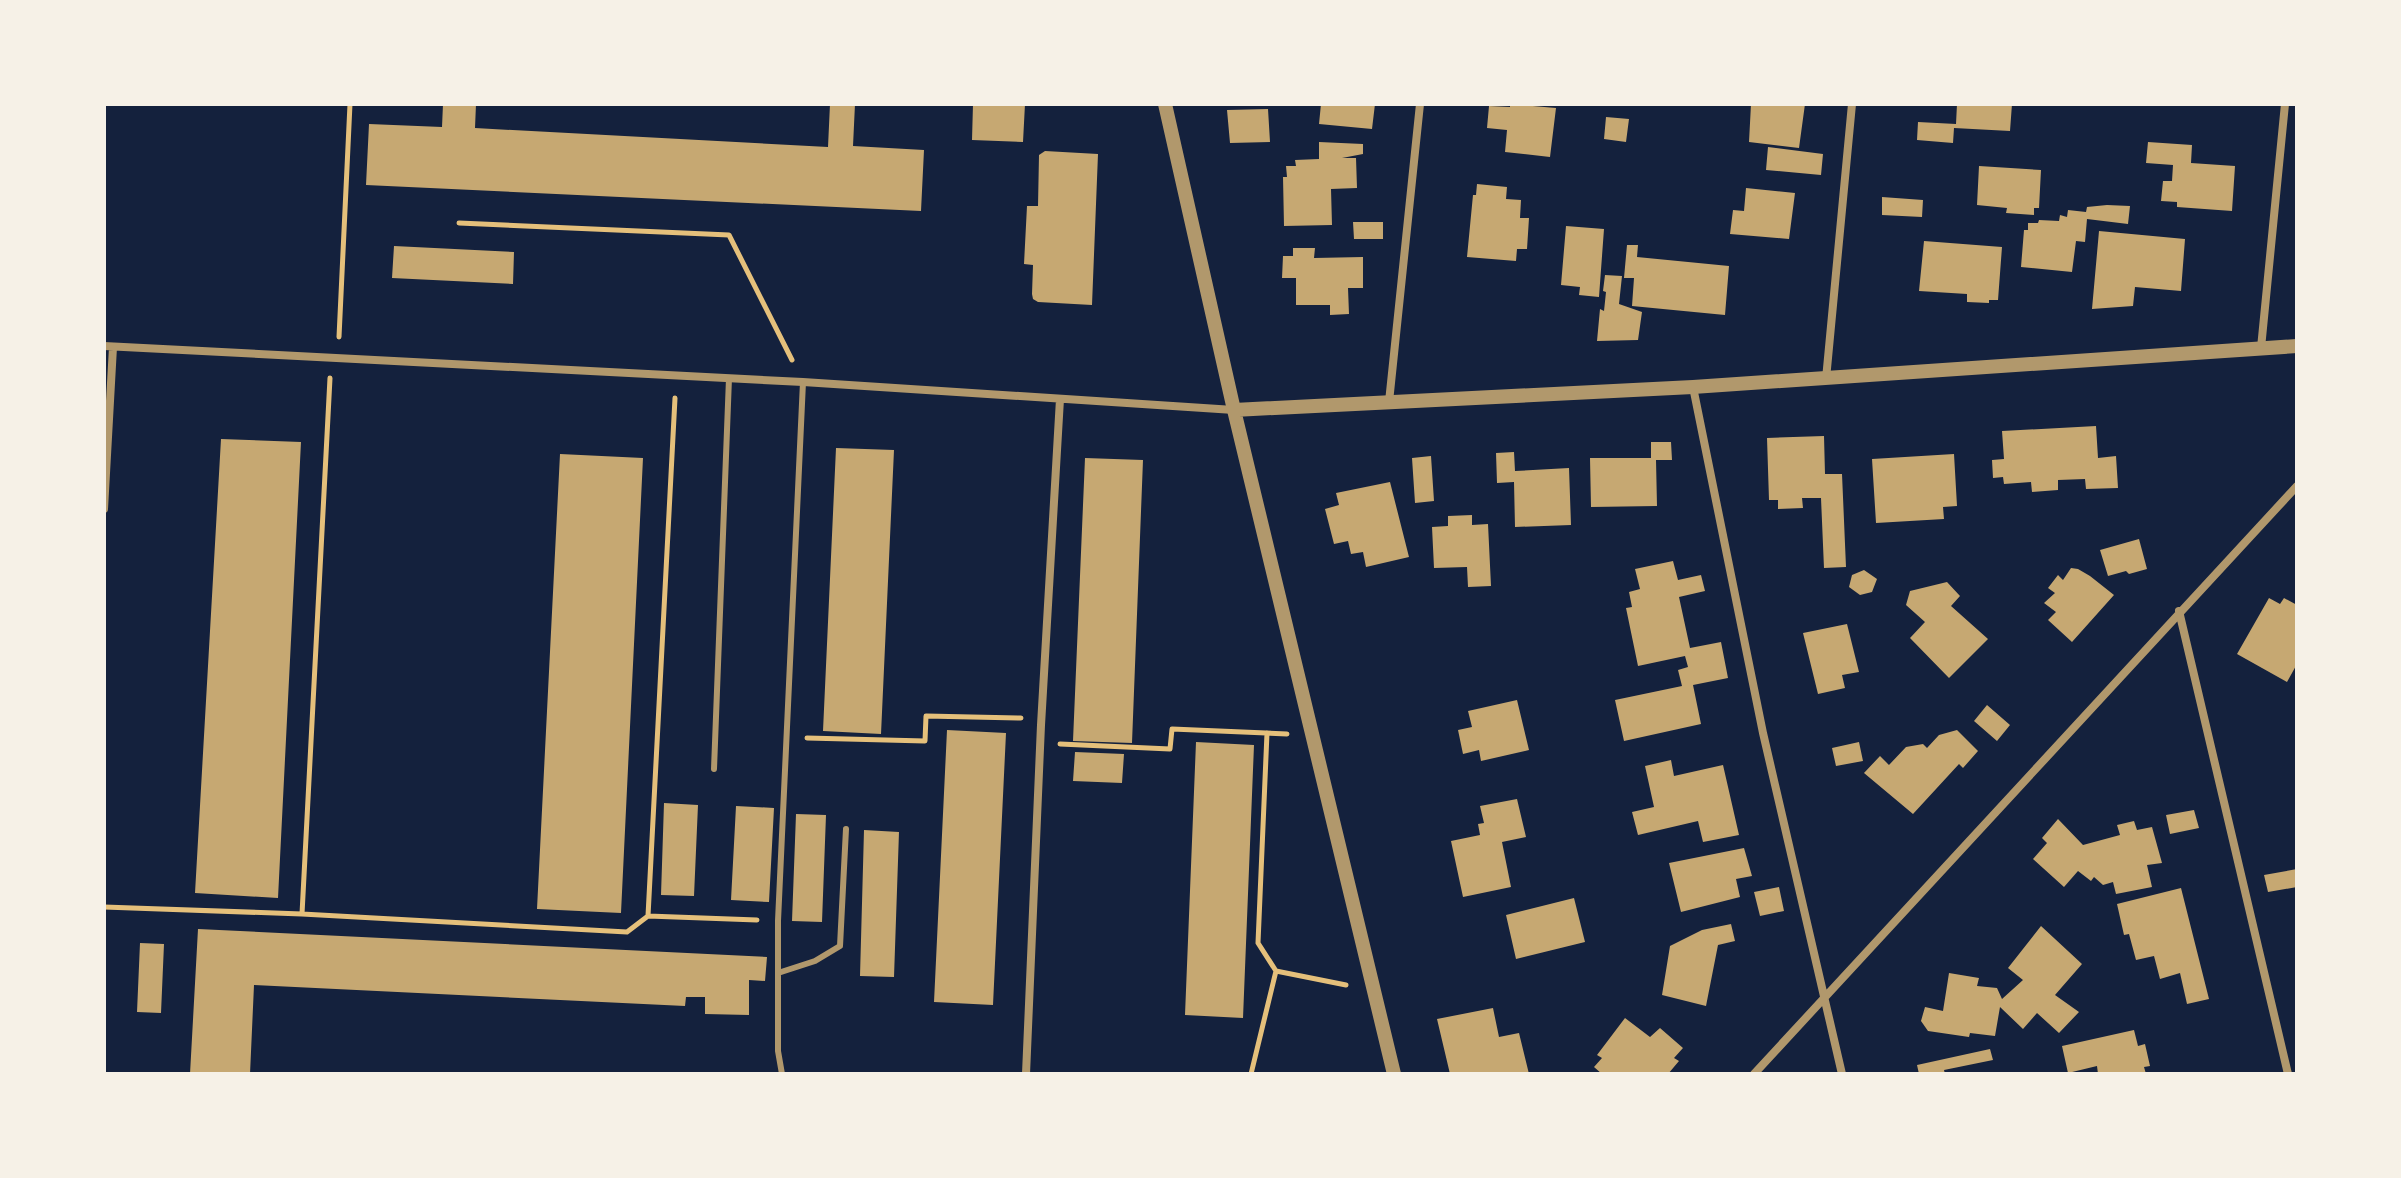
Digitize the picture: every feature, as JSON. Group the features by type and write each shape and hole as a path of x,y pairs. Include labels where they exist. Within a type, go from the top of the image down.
{"street":[{"path":"1165,104 1234,410 1394,1074"},
{"path":"1389,402 1420,104"},
{"path":"1826,379 1852,104"},
{"path":"2261,348 2285,104"},
{"path":"104,509 108,346 803,382 1234,410 1826,379 2297,346"},
{"path":"1693,387 1763,733 1842,1074"},
{"path":"1026,1074 1041,722 1060,399"},
{"path":"1754,1074 2297,486"},
{"path":"2179,611 2288,1074"}],"lane":[{"path":"714,769 729,378"},
{"path":"782,1074 778,1051 778,921 803,382"},
{"path":"778,973 815,961 840,946 846,829"}],"path":[{"path":"302,914 350,104"},
{"path":"459,223 729,235 803,382"},
{"path":"648,916 676,376"},
{"path":"787,737 925,741 926,716 1041,722"},
{"path":"1040,743 1170,749 1172,729 1312,735"},
{"path":"1267,733 1258,943 1276,971 1374,991"},
{"path":"104,907 302,914 627,932 648,916 778,921"},
{"path":"1251,1074 1276,971"}],"building":[{"path":"443,104 476,104 475,128 828,147 830,104 855,104 853,146 924,150 921,211 366,185 369,124 442,127"},
{"path":"973,104 1025,104 1023,142 972,140"},
{"path":"1321,104 1375,104 1372,129 1319,124"},
{"path":"1510,104 1556,108 1550,157 1505,152 1507,130 1487,128 1489,106 1510,107"},
{"path":"1751,104 1805,104 1799,148 1749,142"},
{"path":"1957,104 2012,104 2010,131 1954,128 1953,143 1917,140 1918,122 1956,124"},
{"path":"1268,109 1270,142 1230,143 1227,110"},
{"path":"1606,117 1629,119 1626,142 1604,139"},
{"path":"1319,142 1363,144 1363,154 1342,158 1356,158 1357,188 1331,189 1332,225 1284,226 1283,177 1287,177 1286,166 1296,166 1295,160 1319,159"},
{"path":"2148,142 2192,145 2191,163 2235,166 2232,211 2177,207 2177,202 2161,201 2163,181 2172,181 2173,165 2146,163"},
{"path":"1768,147 1823,154 1821,175 1766,170"},
{"path":"1045,151 1098,154 1092,305 1038,302 1033,299 1033,265 1024,264 1027,206 1038,206 1039,155"},
{"path":"1979,166 2041,170 2039,208 2034,208 2034,215 2006,213 2007,208 1977,205"},
{"path":"1477,184 1507,187 1506,199 1521,200 1520,218 1529,218 1527,249 1517,249 1516,261 1467,257 1473,195 1476,195"},
{"path":"1746,188 1795,193 1789,239 1730,234 1733,210 1744,211"},
{"path":"1882,197 1923,200 1922,217 1882,215"},
{"path":"2130,206 2128,224 2087,219 2085,242 2076,241 2072,272 2021,267 2024,230 2028,230 2028,223 2059,221 2060,215 2067,217 2068,210 2086,212 2087,207"},
{"path":"1353,222 1383,222 1383,239 1354,239"},
{"path":"1566,226 1604,229 1599,297 1579,295 1580,287 1561,285"},
{"path":"2099,231 2185,239 2181,291 2135,287 2133,306 2092,309"},
{"path":"1924,241 2002,247 1998,300 1989,300 1989,303 1967,302 1967,294 1919,291"},
{"path":"1627,245 1638,245 1637,257 1729,266 1725,315 1632,306 1634,278 1624,278"},
{"path":"394,246 514,252 513,284 392,278"},
{"path":"1293,248 1315,248 1314,258 1363,257 1363,288 1348,288 1349,314 1330,315 1330,305 1296,305 1296,278 1282,278 1283,256 1293,256"},
{"path":"1605,275 1622,276 1619,304 1642,312 1638,340 1597,341 1600,309 1604,311"},
{"path":"2096,426 2098,458 2116,456 2118,488 2086,489 2085,479 2058,480 2058,490 2032,492 2031,482 2004,484 2003,477 1993,478 1992,460 2004,459 2002,431"},
{"path":"1824,436 1825,474 1842,474 1846,567 1824,568 1821,498 1802,498 1803,508 1778,509 1778,500 1769,500 1767,438"},
{"path":"221,439 301,442 278,898 195,893"},
{"path":"1651,442 1671,442 1672,460 1656,460 1657,506 1591,507 1590,458 1651,458"},
{"path":"836,448 894,450 881,734 823,731"},
{"path":"1514,452 1515,471 1569,468 1571,525 1515,527 1514,482 1497,483 1496,453"},
{"path":"560,454 643,458 621,913 537,909"},
{"path":"1954,454 1957,506 1943,507 1944,519 1876,523 1872,459"},
{"path":"1431,456 1434,501 1415,503 1412,458"},
{"path":"1085,458 1143,460 1132,743 1073,741"},
{"path":"1390,482 1409,557 1366,567 1363,552 1351,554 1348,541 1334,544 1325,509 1339,505 1336,493"},
{"path":"1472,515 1472,525 1488,524 1491,586 1468,587 1467,567 1434,568 1432,527 1448,526 1448,516"},
{"path":"2139,539 2147,569 2108,576 2100,550"},
{"path":"1673,561 1678,580 1701,575 1705,591 1679,597 1690,648 1721,642 1728,678 1693,685 1701,724 1624,741 1615,700 1682,686 1678,670 1688,667 1685,656 1638,666 1626,608 1632,607 1629,592 1640,589 1635,569"},
{"path":"2071,568 2090,576 2114,595 2072,642 2048,620 2056,612 2044,603 2055,593 2048,588 2058,575 2063,580"},
{"path":"1864,570 1877,579 1872,592 1860,595 1849,587 1852,575"},
{"path":"1947,582 1960,596 1951,606 1988,639 1949,678 1910,638 1925,622 1906,605 1910,591"},
{"path":"2269,598 2280,604 2284,598 2297,605 2297,664 2287,682 2237,654"},
{"path":"1847,624 1859,672 1842,675 1845,688 1818,694 1803,633"},
{"path":"1517,700 1529,750 1481,761 1479,750 1463,754 1458,730 1472,727 1468,711"},
{"path":"1987,705 2010,725 1997,741 1974,721"},
{"path":"947,730 1006,733 993,1005 934,1002"},
{"path":"1957,730 1978,751 1963,768 1959,764 1913,814 1864,773 1880,756 1889,765 1906,747 1923,744 1927,748 1939,735"},
{"path":"1196,742 1254,745 1243,1018 1185,1015"},
{"path":"1859,742 1863,761 1836,766 1832,748"},
{"path":"1075,752 1124,754 1122,783 1073,781"},
{"path":"1671,760 1674,776 1723,765 1739,835 1703,842 1698,821 1638,835 1632,812 1654,807 1645,766"},
{"path":"1517,799 1526,837 1502,842 1511,887 1463,897 1451,841 1480,835 1478,824 1484,823 1480,806"},
{"path":"664,803 698,805 694,896 661,895"},
{"path":"736,806 774,808 769,902 731,900"},
{"path":"2194,810 2199,828 2170,834 2166,815"},
{"path":"796,814 826,815 822,922 792,921"},
{"path":"2058,819 2083,845 2120,835 2117,825 2134,821 2137,830 2152,827 2162,863 2147,865 2152,887 2116,894 2113,882 2103,885 2094,877 2091,881 2078,871 2064,887 2033,859 2047,843 2042,838"},
{"path":"864,830 899,832 894,977 860,976"},
{"path":"1744,848 1752,876 1736,879 1740,897 1681,912 1669,863"},
{"path":"2297,869 2297,887 2268,892 2264,875"},
{"path":"1779,887 1784,911 1760,916 1754,892"},
{"path":"2181,888 2209,999 2187,1004 2180,973 2160,979 2154,956 2136,960 2129,934 2124,935 2117,904"},
{"path":"1574,898 1585,942 1516,959 1506,915"},
{"path":"1731,924 1735,941 1718,945 1706,1006 1662,995 1670,946 1702,930"},
{"path":"2041,926 2082,964 2055,995 2079,1012 2059,1033 2037,1013 2023,1029 2000,1007 1995,1036 1970,1033 1969,1037 1928,1031 1921,1021 1925,1007 1943,1011 1949,973 1979,978 1977,986 1997,988 2002,999 2023,980 2008,968"},
{"path":"198,929 767,957 765,981 749,980 749,1015 705,1014 705,997 686,997 685,1006 254,985 250,1074 190,1074"},
{"path":"140,943 164,944 161,1013 137,1012"},
{"path":"1493,1008 1499,1037 1519,1033 1529,1074 1450,1074 1437,1019"},
{"path":"1625,1018 1650,1037 1660,1028 1683,1048 1674,1058 1679,1061 1668,1074 1602,1074 1594,1067 1602,1058 1597,1055"},
{"path":"2134,1030 2138,1046 2145,1044 2150,1066 2144,1067 2146,1074 2098,1074 2097,1066 2068,1073 2062,1046"},
{"path":"1990,1049 1993,1060 1944,1070 1945,1074 1919,1074 1917,1065"}]}
